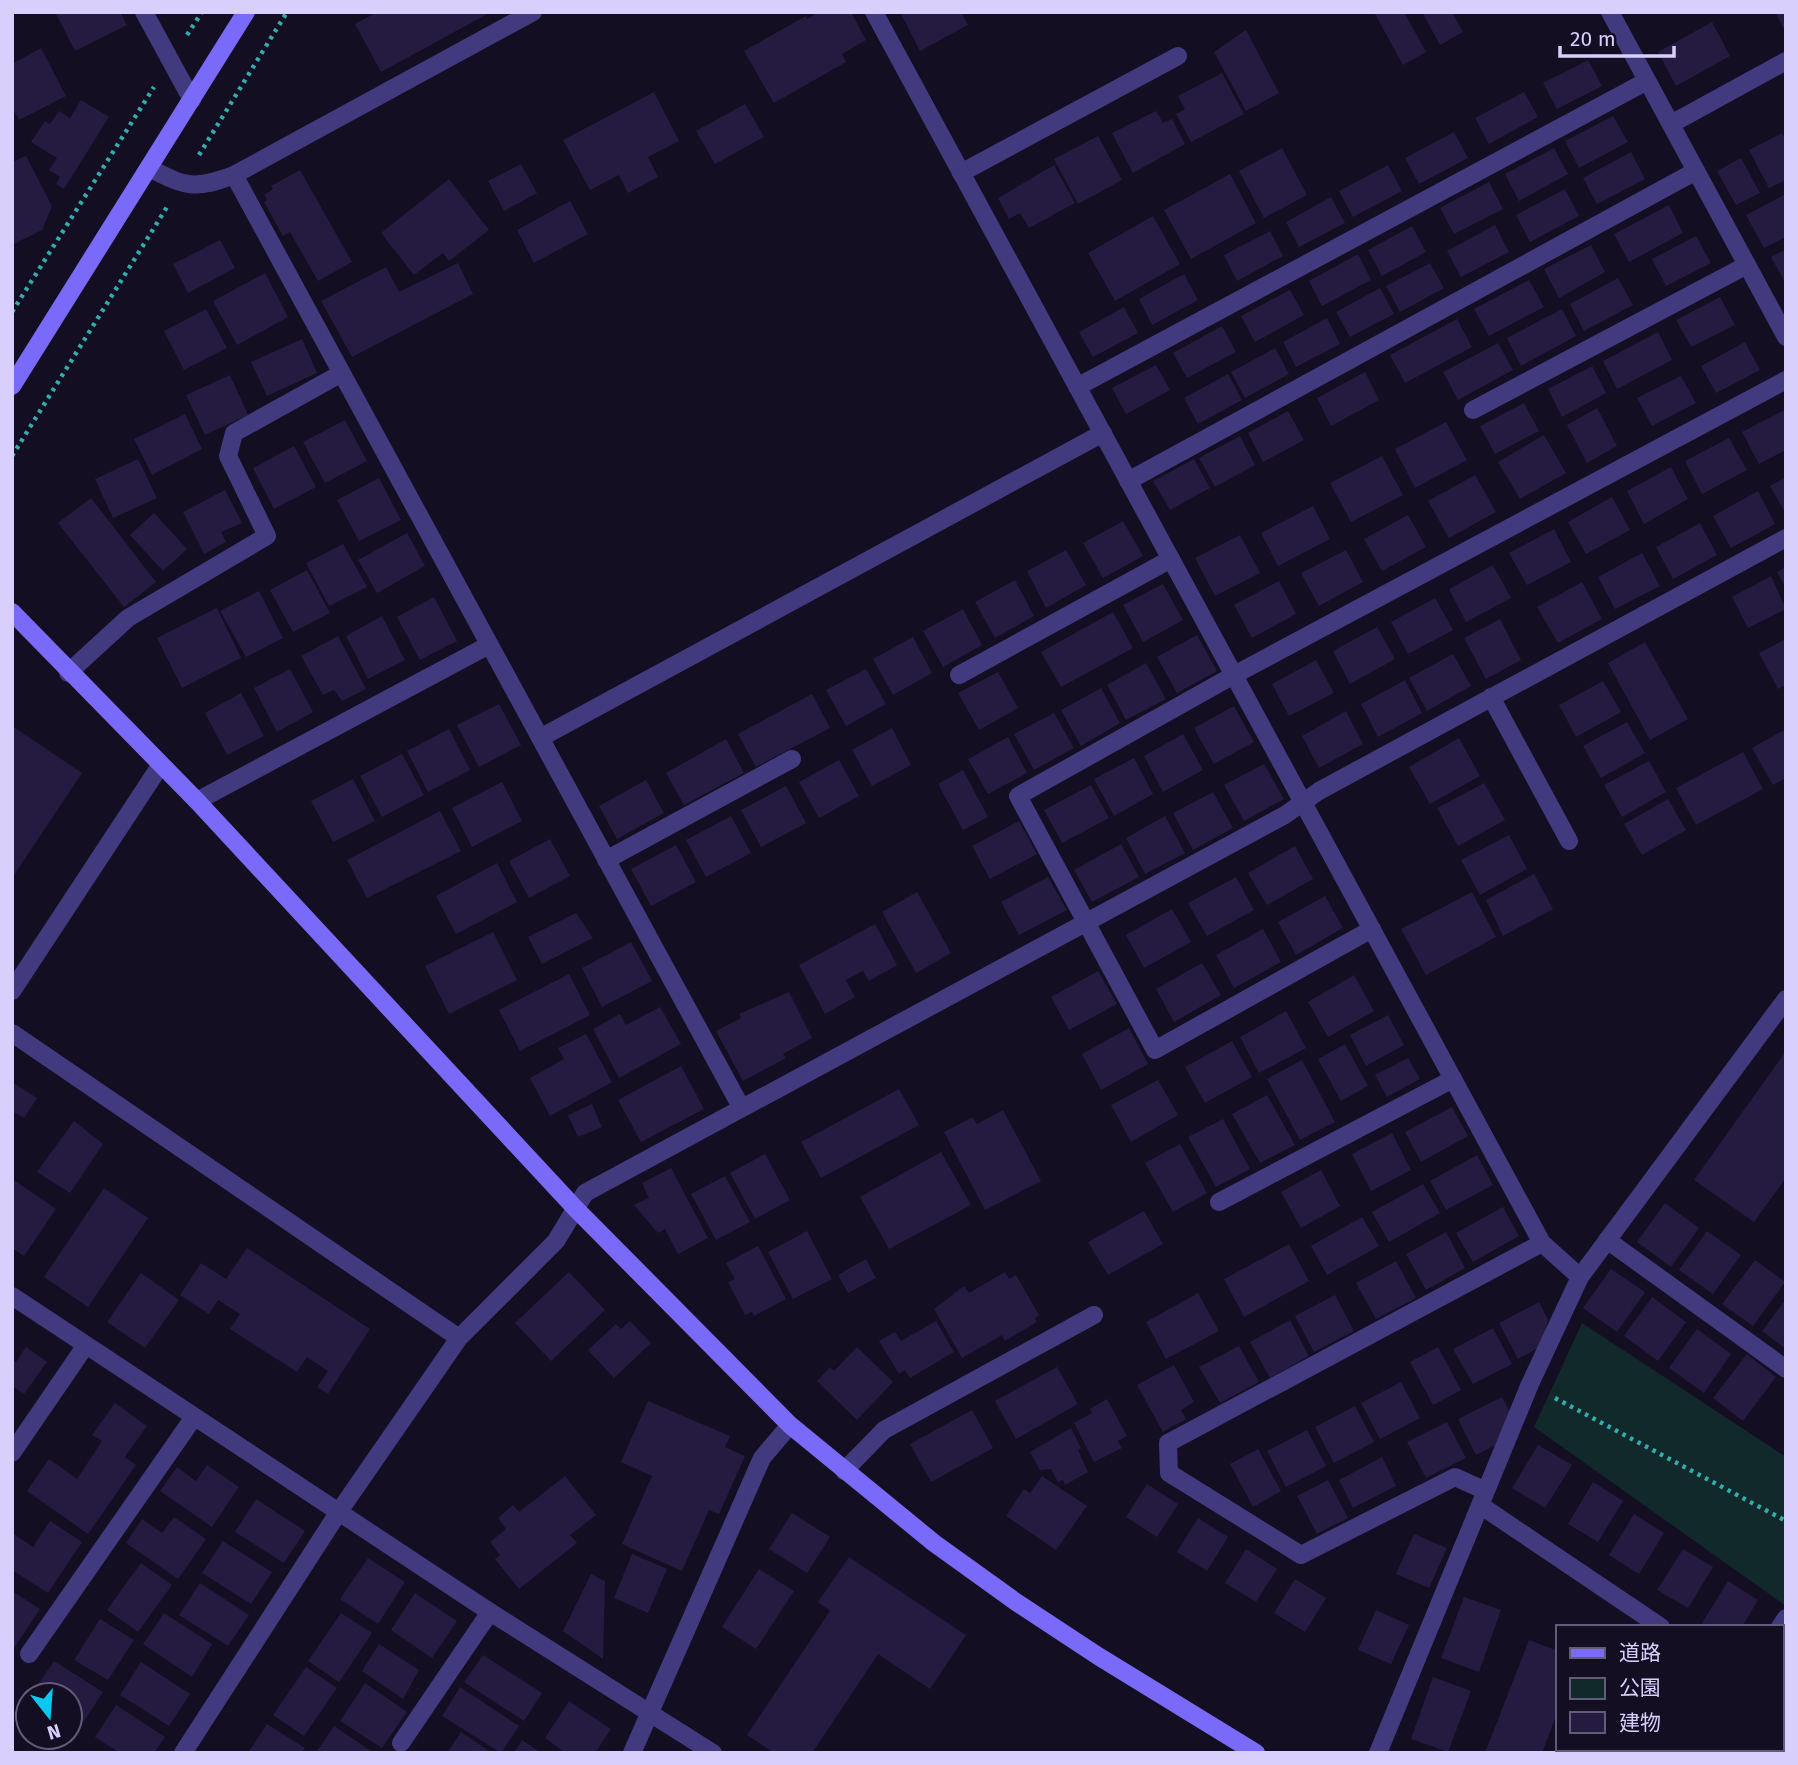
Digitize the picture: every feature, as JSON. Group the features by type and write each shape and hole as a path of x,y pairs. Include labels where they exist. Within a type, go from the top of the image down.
{"street":[{"path":"144,12 192,100"},
{"path":"12,386 246,12"},
{"path":"149,168 181,185 195,187 234,175 533,12"},
{"path":"874,12 1542,1242 1580,1277"},
{"path":"1610,12 1747,265 1781,316 1786,337"},
{"path":"961,173 1178,56"},
{"path":"1671,124 1786,61"},
{"path":"1077,387 1647,81"},
{"path":"1128,481 1696,171"},
{"path":"234,175 741,1107"},
{"path":"1473,410 1747,265"},
{"path":"68,673 128,618 267,536 228,456 234,433 342,373"},
{"path":"1372,929 1155,1050 1018,796 1234,675 1786,380"},
{"path":"540,738 1102,433"},
{"path":"183,1753 338,1513 459,1338 556,1241 585,1193 1786,538"},
{"path":"959,675 1171,559"},
{"path":"12,612 68,673 197,801 575,1208 790,1425 934,1543 1016,1602 1256,1753"},
{"path":"197,801 489,645"},
{"path":"1492,697 1569,841"},
{"path":"606,860 792,760"},
{"path":"12,991 160,766"},
{"path":"1378,1753 1530,1384 1580,1277 1786,999"},
{"path":"12,1033 459,1338"},
{"path":"1219,1202 1453,1079"},
{"path":"1607,1240 1786,1369"},
{"path":"1542,1242 1168,1443 1169,1473 1301,1555 1455,1477 1658,1625"},
{"path":"12,1296 338,1513 713,1753"},
{"path":"844,1471 884,1430 1094,1315"},
{"path":"12,1453 86,1345"},
{"path":"29,1654 194,1417"},
{"path":"632,1753 762,1458 790,1425"},
{"path":"401,1743 491,1612"}],"path":[{"path":"190,30 202,12"},
{"path":"193,165 287,12"},
{"path":"12,312 161,77"},
{"path":"12,456 163,214"},
{"path":"1530,1384 1786,1521"}],"green space":[{"path":"1582,1323 1786,1457 1786,1606 1534,1427"}],"building":[{"path":"55,12 120,12 127,25 75,51"},
{"path":"377,12 491,12 381,72 355,24"},
{"path":"819,12 851,12 866,40 842,54 846,62 774,103 744,51 806,16 807,19"},
{"path":"900,12 961,12 968,25 920,51"},
{"path":"1404,12 1426,52 1403,65 1375,14"},
{"path":"1422,12 1452,12 1463,32 1440,45"},
{"path":"1775,12 1786,12 1786,28 1784,29"},
{"path":"1712,22 1730,56 1676,86 1658,52"},
{"path":"1246,30 1279,93 1246,111 1214,52"},
{"path":"41,48 66,96 19,120 12,107 12,64"},
{"path":"1588,60 1602,86 1557,109 1543,83"},
{"path":"1222,73 1244,114 1191,142 1176,114 1185,109 1178,96"},
{"path":"654,92 679,141 648,157 658,177 628,193 619,175 590,190 563,140"},
{"path":"1524,92 1538,117 1489,144 1475,118"},
{"path":"81,100 109,117 64,189 56,184 60,177 49,170 57,158 31,142 45,121 50,124 59,111 70,118"},
{"path":"745,104 764,137 715,164 696,131"},
{"path":"1156,111 1163,123 1172,119 1185,144 1133,173 1112,133"},
{"path":"1613,116 1628,142 1579,168 1565,141"},
{"path":"1454,132 1468,158 1419,184 1405,158"},
{"path":"1782,133 1786,141 1786,180 1769,188 1749,150"},
{"path":"1098,136 1122,180 1078,204 1054,159"},
{"path":"1282,148 1307,195 1264,218 1239,171"},
{"path":"1554,148 1568,174 1519,201 1505,174"},
{"path":"1631,152 1645,179 1597,204 1583,178"},
{"path":"26,156 52,206 42,230 12,245 12,162"},
{"path":"1741,158 1760,193 1736,205 1717,171"},
{"path":"521,164 537,193 504,211 488,181"},
{"path":"1054,165 1075,203 1029,228 1020,213 1009,219 998,198"},
{"path":"1388,165 1402,191 1353,217 1339,191"},
{"path":"300,170 352,262 318,281 290,232 283,236 264,202 267,200 264,195 273,189 271,186"},
{"path":"1230,174 1256,223 1191,259 1164,210"},
{"path":"449,179 489,230 449,261 443,253 414,275 381,233"},
{"path":"1489,182 1503,209 1454,234 1440,208"},
{"path":"1565,189 1579,216 1530,242 1516,215"},
{"path":"1786,194 1786,237 1764,248 1746,215"},
{"path":"1331,197 1345,223 1299,247 1286,222"},
{"path":"570,201 588,234 534,263 517,230"},
{"path":"1669,205 1683,233 1629,262 1614,234"},
{"path":"1153,216 1180,264 1115,301 1088,253"},
{"path":"1495,225 1509,252 1461,277 1447,251"},
{"path":"1412,226 1426,252 1382,276 1368,250"},
{"path":"1270,231 1283,256 1237,281 1224,255"},
{"path":"1696,236 1711,263 1666,286 1652,259"},
{"path":"220,240 235,268 188,293 173,264"},
{"path":"1591,245 1605,272 1559,298 1544,269"},
{"path":"1786,249 1786,284 1771,257"},
{"path":"1358,254 1371,280 1322,306 1309,281"},
{"path":"458,263 473,294 352,357 321,301 386,267 399,292"},
{"path":"1430,263 1444,288 1400,312 1386,286"},
{"path":"265,273 288,317 237,345 213,301"},
{"path":"1184,274 1198,300 1152,325 1139,299"},
{"path":"1618,278 1633,305 1584,331 1570,304"},
{"path":"1529,280 1544,307 1489,336 1474,309"},
{"path":"1380,288 1394,314 1350,337 1336,312"},
{"path":"1290,290 1304,315 1255,342 1241,316"},
{"path":"1720,297 1735,325 1691,347 1676,320"},
{"path":"1124,307 1138,333 1093,357 1079,332"},
{"path":"206,309 227,348 184,370 164,331"},
{"path":"1562,309 1576,336 1521,366 1507,338"},
{"path":"1327,318 1340,344 1296,367 1283,342"},
{"path":"1457,319 1472,347 1405,383 1390,355"},
{"path":"1222,326 1236,352 1187,378 1173,353"},
{"path":"1658,332 1672,360 1617,389 1603,361"},
{"path":"302,339 317,373 267,396 251,362"},
{"path":"1745,342 1760,370 1716,393 1701,366"},
{"path":"1498,343 1513,370 1458,400 1443,372"},
{"path":"1275,348 1289,374 1245,398 1231,372"},
{"path":"1156,365 1170,390 1126,414 1112,388"},
{"path":"1592,366 1606,393 1562,417 1548,389"},
{"path":"1365,372 1379,400 1331,426 1317,398"},
{"path":"1228,374 1242,400 1198,424 1184,398"},
{"path":"230,375 248,415 205,435 186,395"},
{"path":"1681,376 1696,403 1652,426 1637,398"},
{"path":"1524,403 1539,431 1495,454 1480,426"},
{"path":"1597,408 1617,446 1587,463 1567,425"},
{"path":"1786,409 1786,450 1759,464 1742,432"},
{"path":"1288,411 1304,440 1263,462 1248,433"},
{"path":"185,414 202,449 152,475 134,439"},
{"path":"345,420 367,461 325,483 303,442"},
{"path":"1446,422 1467,460 1415,488 1395,449"},
{"path":"1544,435 1566,473 1520,499 1498,462"},
{"path":"1240,436 1255,465 1215,487 1199,458"},
{"path":"1729,438 1747,470 1702,494 1685,461"},
{"path":"294,446 316,487 274,509 253,468"},
{"path":"1382,456 1403,495 1351,522 1330,483"},
{"path":"138,459 157,498 113,518 95,479"},
{"path":"1194,459 1210,488 1170,510 1153,481"},
{"path":"1671,467 1688,499 1644,524 1627,491"},
{"path":"1475,475 1496,512 1449,538 1428,501"},
{"path":"1786,477 1786,514 1770,486"},
{"path":"379,478 401,520 359,541 337,500"},
{"path":"225,490 242,523 221,532 226,542 204,554 183,512"},
{"path":"1758,491 1775,524 1731,548 1713,516"},
{"path":"1612,497 1630,530 1586,554 1568,522"},
{"path":"91,498 156,582 124,607 58,523"},
{"path":"1313,506 1330,539 1278,566 1261,533"},
{"path":"154,513 187,549 163,571 130,535"},
{"path":"1408,515 1426,547 1382,571 1364,539"},
{"path":"1123,521 1143,556 1103,578 1083,543"},
{"path":"1700,523 1717,555 1673,579 1656,547"},
{"path":"1554,529 1571,562 1527,585 1509,553"},
{"path":"407,533 425,566 377,593 358,560"},
{"path":"1240,535 1260,573 1215,596 1195,558"},
{"path":"343,544 367,587 329,606 306,563"},
{"path":"1066,550 1086,585 1046,608 1027,571"},
{"path":"1346,550 1363,582 1319,606 1301,573"},
{"path":"1642,553 1660,586 1615,609 1598,577"},
{"path":"1493,565 1511,598 1466,622 1449,589"},
{"path":"1786,567 1786,588 1777,572"},
{"path":"307,570 330,613 293,632 270,590"},
{"path":"1771,576 1786,609 1748,628 1732,597"},
{"path":"1015,580 1034,616 995,638 975,602"},
{"path":"1279,581 1296,614 1252,638 1234,605"},
{"path":"1582,582 1602,619 1558,643 1537,607"},
{"path":"1163,584 1183,620 1143,642 1123,605"},
{"path":"259,591 283,638 246,657 220,611"},
{"path":"434,597 457,641 420,660 397,617"},
{"path":"1435,598 1453,630 1408,654 1391,622"},
{"path":"217,608 241,658 182,688 157,638"},
{"path":"963,609 982,645 943,667 923,631"},
{"path":"1113,612 1133,648 1061,687 1041,652"},
{"path":"382,616 405,660 368,679 346,636"},
{"path":"1500,619 1521,660 1486,679 1464,638"},
{"path":"1377,627 1395,659 1350,684 1333,651"},
{"path":"1197,635 1217,671 1177,693 1157,657"},
{"path":"338,636 366,689 342,701 334,690 323,695 301,656"},
{"path":"913,637 932,673 893,695 873,659"},
{"path":"1786,639 1786,685 1778,689 1759,653"},
{"path":"1645,642 1688,719 1650,740 1608,663"},
{"path":"1453,654 1471,686 1427,711 1409,678"},
{"path":"1316,660 1334,693 1289,716 1272,684"},
{"path":"1146,663 1166,699 1126,720 1107,685"},
{"path":"290,669 313,712 277,732 254,688"},
{"path":"866,669 886,704 846,726 826,690"},
{"path":"998,672 1018,708 979,730 958,693"},
{"path":"1405,680 1422,713 1378,737 1361,704"},
{"path":"1603,681 1621,712 1576,737 1559,705"},
{"path":"1101,688 1120,723 1081,746 1061,710"},
{"path":"241,693 264,736 227,755 205,713"},
{"path":"812,694 830,728 756,767 738,734"},
{"path":"499,704 521,745 479,767 457,725"},
{"path":"1234,706 1254,742 1214,764 1194,728"},
{"path":"1346,711 1363,744 1319,768 1302,736"},
{"path":"1054,713 1074,748 1034,770 1014,734"},
{"path":"1627,722 1645,753 1601,778 1583,746"},
{"path":"12,726 82,773 12,878"},
{"path":"892,728 911,765 872,786 852,750"},
{"path":"449,729 470,770 428,792 407,751"},
{"path":"1786,729 1786,778 1773,785 1752,748"},
{"path":"1183,734 1203,770 1163,792 1144,756"},
{"path":"1008,737 1027,773 988,794 968,759"},
{"path":"1459,738 1480,776 1430,804 1409,767"},
{"path":"726,739 744,773 684,805 666,773"},
{"path":"1743,752 1763,789 1696,825 1676,788"},
{"path":"402,754 424,795 382,817 360,776"},
{"path":"1134,758 1153,794 1114,816 1094,779"},
{"path":"839,760 859,796 819,818 799,782"},
{"path":"1649,761 1666,792 1622,817 1604,785"},
{"path":"1264,764 1284,799 1244,821 1224,785"},
{"path":"963,770 988,817 963,830 938,784"},
{"path":"353,779 375,821 333,842 311,801"},
{"path":"646,780 664,813 617,839 599,806"},
{"path":"502,782 522,821 472,847 452,808"},
{"path":"1484,783 1505,820 1458,846 1437,808"},
{"path":"1091,785 1109,818 1062,843 1044,810"},
{"path":"786,786 806,823 761,847 741,810"},
{"path":"1213,792 1233,828 1193,850 1173,813"},
{"path":"1668,799 1686,830 1642,855 1624,824"},
{"path":"440,811 461,851 367,898 347,860"},
{"path":"731,816 751,853 706,877 686,840"},
{"path":"1165,816 1185,853 1145,874 1126,838"},
{"path":"1019,821 1037,854 990,879 972,846"},
{"path":"1509,835 1527,869 1480,895 1461,860"},
{"path":"550,839 570,876 529,898 509,861"},
{"path":"1121,844 1139,877 1092,902 1074,870"},
{"path":"676,845 696,882 651,906 631,869"},
{"path":"1295,846 1313,879 1267,905 1248,873"},
{"path":"497,863 517,902 456,934 436,896"},
{"path":"1534,874 1553,909 1503,936 1486,900"},
{"path":"1048,877 1067,910 1019,935 1001,902"},
{"path":"1236,877 1254,910 1207,936 1188,903"},
{"path":"917,892 951,953 916,973 882,912"},
{"path":"1472,892 1496,937 1426,975 1401,929"},
{"path":"1325,896 1343,928 1296,955 1278,922"},
{"path":"1172,909 1191,942 1144,968 1126,935"},
{"path":"576,913 593,938 542,964 528,937"},
{"path":"875,924 897,965 869,981 863,971 846,980 855,997 825,1014 799,965"},
{"path":"1263,929 1281,962 1234,988 1216,955"},
{"path":"493,932 517,980 449,1014 425,966"},
{"path":"631,942 652,981 602,1007 582,968"},
{"path":"1202,963 1221,995 1174,1022 1156,989"},
{"path":"1098,971 1117,1004 1069,1030 1051,997"},
{"path":"569,974 590,1015 520,1051 499,1010"},
{"path":"1354,975 1374,1011 1328,1037 1308,1002"},
{"path":"789,992 812,1038 783,1054 786,1058 743,1081 716,1031 741,1018 739,1014"},
{"path":"660,1007 681,1044 619,1078 593,1029 620,1014 626,1025"},
{"path":"1286,1011 1306,1048 1259,1073 1240,1037"},
{"path":"1388,1015 1404,1045 1366,1066 1350,1035"},
{"path":"1129,1028 1148,1064 1101,1090 1082,1054"},
{"path":"586,1034 612,1082 550,1116 530,1078 564,1059 558,1048"},
{"path":"1232,1041 1252,1077 1205,1103 1185,1067"},
{"path":"1345,1044 1368,1086 1341,1101 1318,1059"},
{"path":"1786,1051 1786,1178 1754,1222 1694,1180"},
{"path":"1408,1058 1420,1079 1387,1097 1375,1075"},
{"path":"1302,1060 1335,1122 1300,1140 1267,1079"},
{"path":"681,1066 704,1109 641,1142 618,1100"},
{"path":"1158,1080 1178,1115 1131,1142 1111,1105"},
{"path":"12,1082 37,1098 24,1118 12,1111"},
{"path":"899,1089 919,1125 821,1178 801,1142"},
{"path":"1267,1095 1295,1145 1260,1163 1232,1114"},
{"path":"592,1104 602,1127 578,1137 568,1115"},
{"path":"1452,1107 1468,1136 1421,1162 1405,1132"},
{"path":"1003,1110 1041,1181 985,1210 944,1132 973,1117 977,1124"},
{"path":"1223,1119 1250,1169 1216,1187 1188,1137"},
{"path":"74,1121 103,1144 70,1193 37,1172"},
{"path":"1392,1133 1411,1170 1371,1191 1352,1154"},
{"path":"1180,1144 1207,1193 1173,1212 1145,1163"},
{"path":"941,1152 971,1205 889,1249 860,1197"},
{"path":"765,1154 790,1200 755,1219 730,1173"},
{"path":"1477,1155 1493,1185 1446,1210 1430,1181"},
{"path":"671,1168 708,1238 678,1254 665,1229 658,1233 634,1205 649,1198 642,1183"},
{"path":"1321,1170 1340,1206 1301,1228 1281,1192"},
{"path":"725,1176 750,1222 716,1240 691,1194"},
{"path":"14,1180 56,1209 24,1256 12,1248"},
{"path":"1423,1184 1440,1213 1389,1242 1372,1212"},
{"path":"104,1188 148,1218 88,1307 44,1277"},
{"path":"1665,1203 1699,1228 1671,1267 1637,1242"},
{"path":"1503,1207 1519,1236 1473,1262 1456,1233"},
{"path":"1144,1211 1163,1244 1108,1275 1088,1242"},
{"path":"1362,1217 1379,1246 1327,1275 1311,1246"},
{"path":"807,1231 832,1279 793,1299 768,1252"},
{"path":"1707,1231 1741,1255 1713,1294 1679,1270"},
{"path":"1446,1232 1465,1268 1426,1290 1406,1254"},
{"path":"1289,1244 1309,1281 1244,1317 1224,1279"},
{"path":"758,1246 786,1299 754,1316 752,1312 745,1315 728,1282 735,1279 726,1263"},
{"path":"247,1248 370,1329 328,1394 317,1387 328,1371 307,1357 297,1372 230,1329 240,1314 218,1300 209,1314 180,1295 201,1263 226,1279"},
{"path":"866,1259 876,1278 848,1293 838,1275"},
{"path":"1755,1260 1785,1282 1753,1326 1722,1304"},
{"path":"1396,1261 1416,1298 1376,1319 1356,1283"},
{"path":"1611,1269 1645,1292 1617,1332 1583,1308"},
{"path":"569,1272 605,1310 551,1361 515,1323"},
{"path":"1005,1272 1009,1279 1016,1275 1039,1315 1035,1318 1037,1322 1005,1341 1002,1335 962,1358 934,1309 964,1286 969,1293"},
{"path":"141,1273 179,1300 145,1348 107,1322"},
{"path":"1198,1293 1219,1331 1166,1359 1146,1322"},
{"path":"1335,1295 1354,1331 1314,1352 1295,1316"},
{"path":"1652,1297 1686,1322 1658,1361 1624,1336"},
{"path":"1786,1299 1786,1349 1762,1331"},
{"path":"1539,1302 1548,1320 1542,1346 1518,1359 1499,1323"},
{"path":"1290,1320 1309,1356 1270,1378 1250,1342"},
{"path":"630,1321 651,1343 614,1378 588,1350 616,1324 621,1329"},
{"path":"936,1321 954,1352 910,1378 905,1370 899,1374 879,1341 895,1332 901,1341"},
{"path":"1493,1328 1512,1364 1473,1384 1453,1349"},
{"path":"1697,1329 1731,1354 1704,1393 1669,1368"},
{"path":"1239,1346 1259,1382 1220,1403 1199,1367"},
{"path":"26,1347 47,1362 24,1394 12,1386 12,1359 16,1362"},
{"path":"857,1347 893,1382 857,1420 817,1381 830,1367 834,1371"},
{"path":"1438,1347 1461,1390 1433,1405 1410,1362"},
{"path":"1747,1354 1776,1377 1743,1421 1713,1398"},
{"path":"1174,1365 1194,1402 1181,1410 1186,1419 1163,1432 1137,1385"},
{"path":"1057,1367 1078,1404 1016,1439 995,1401"},
{"path":"1401,1382 1420,1418 1380,1439 1361,1403"},
{"path":"1502,1397 1511,1414 1500,1443 1476,1455 1458,1419"},
{"path":"1107,1399 1127,1436 1118,1441 1122,1448 1094,1462 1074,1423 1092,1413 1090,1409"},
{"path":"648,1401 730,1436 725,1447 745,1456 719,1514 709,1510 682,1571 622,1544 652,1476 621,1462"},
{"path":"115,1403 147,1426 125,1457 136,1465 88,1534 27,1491 49,1459 77,1479 102,1441 92,1435"},
{"path":"1355,1406 1374,1442 1334,1463 1315,1427"},
{"path":"972,1410 993,1448 931,1482 910,1444"},
{"path":"1447,1422 1466,1458 1426,1478 1407,1442"},
{"path":"1071,1428 1081,1448 1078,1450 1088,1472 1065,1485 1063,1480 1058,1482 1051,1469 1040,1470 1030,1452"},
{"path":"1307,1430 1326,1466 1286,1487 1267,1451"},
{"path":"1538,1445 1572,1465 1545,1508 1512,1488"},
{"path":"1258,1449 1281,1491 1253,1507 1230,1464"},
{"path":"1382,1457 1396,1486 1353,1508 1339,1480"},
{"path":"207,1465 239,1487 212,1527 160,1491 177,1467 196,1481"},
{"path":"565,1476 596,1515 570,1535 577,1543 519,1589 495,1559 500,1555 490,1542 506,1529 498,1518 513,1505 519,1512"},
{"path":"1042,1476 1087,1506 1056,1550 1006,1516 1024,1489 1030,1493"},
{"path":"1328,1480 1348,1518 1317,1534 1297,1496"},
{"path":"1593,1482 1623,1501 1598,1542 1568,1524"},
{"path":"1147,1484 1178,1504 1157,1537 1126,1517"},
{"path":"256,1499 305,1531 284,1563 235,1532"},
{"path":"792,1513 830,1537 807,1573 769,1549"},
{"path":"1634,1514 1664,1533 1639,1574 1609,1555"},
{"path":"174,1517 206,1539 178,1579 126,1543 142,1519 162,1533"},
{"path":"1198,1518 1228,1537 1207,1571 1177,1552"},
{"path":"50,1521 82,1542 48,1593 12,1570 12,1533 33,1547"},
{"path":"1414,1534 1447,1548 1429,1588 1396,1574"},
{"path":"223,1541 272,1572 251,1604 202,1573"},
{"path":"1246,1549 1277,1569 1256,1602 1225,1583"},
{"path":"1683,1549 1713,1567 1688,1608 1657,1590"},
{"path":"632,1554 667,1569 648,1613 614,1598"},
{"path":"849,1557 966,1635 930,1689 878,1654 812,1753 774,1753 747,1735 830,1611 818,1602"},
{"path":"368,1558 405,1582 378,1624 340,1599"},
{"path":"141,1563 172,1585 138,1632 107,1610"},
{"path":"759,1569 794,1591 756,1649 722,1627"},
{"path":"591,1574 605,1581 603,1659 563,1631"},
{"path":"1295,1579 1326,1598 1305,1632 1274,1613"},
{"path":"1728,1581 1758,1600 1743,1625 1702,1623"},
{"path":"200,1583 249,1615 228,1646 179,1615"},
{"path":"12,1591 40,1609 12,1651"},
{"path":"415,1593 457,1621 432,1658 391,1630"},
{"path":"1464,1597 1501,1610 1479,1672 1441,1658"},
{"path":"1376,1610 1409,1625 1391,1664 1358,1650"},
{"path":"164,1613 212,1644 192,1677 143,1644"},
{"path":"341,1613 372,1633 339,1682 308,1661"},
{"path":"100,1619 134,1640 108,1680 74,1660"},
{"path":"1529,1640 1556,1650 1556,1716 1542,1753 1485,1753"},
{"path":"379,1644 419,1670 403,1699 362,1671"},
{"path":"483,1655 542,1693 524,1721 464,1682"},
{"path":"54,1661 103,1692 84,1721 84,1681 40,1681"},
{"path":"141,1662 190,1694 169,1726 120,1695"},
{"path":"306,1667 337,1688 304,1736 273,1715"},
{"path":"1433,1677 1471,1691 1448,1752 1411,1739"},
{"path":"365,1683 407,1712 382,1748 340,1721"},
{"path":"460,1687 519,1726 501,1753 442,1716"},
{"path":"569,1701 611,1729 595,1753 566,1753 545,1738"},
{"path":"116,1705 165,1737 154,1753 120,1753 95,1737"},
{"path":"267,1724 305,1748 301,1753 248,1753"},
{"path":"334,1726 374,1753 316,1753"},
{"path":"461,1732 492,1753 447,1753"},
{"path":"522,1740 541,1753 514,1753"}]}
